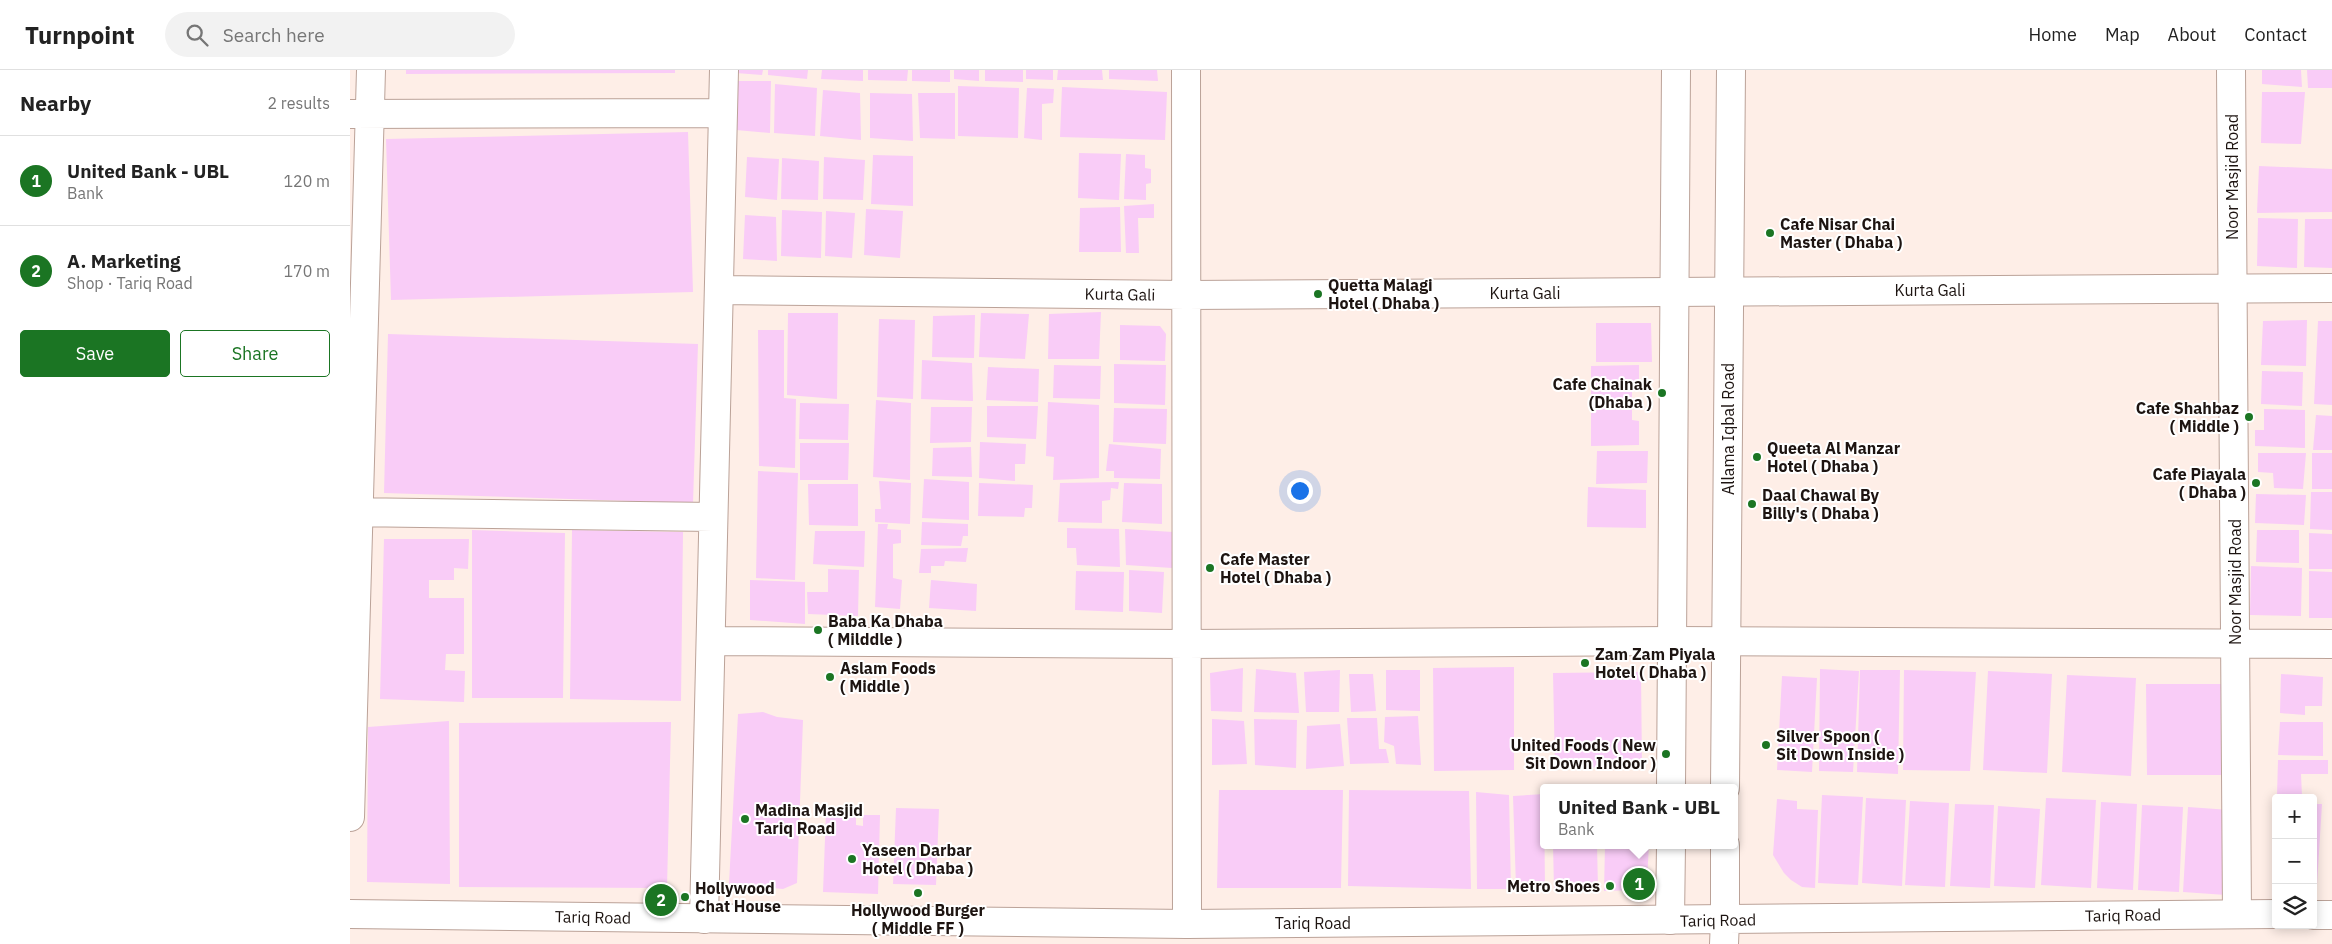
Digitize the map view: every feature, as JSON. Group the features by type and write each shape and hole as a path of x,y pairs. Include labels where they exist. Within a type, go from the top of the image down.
{"street":[{"path":"350,818 360,114 371,70"},
{"path":"704,919 724,70"},
{"path":"1186,70 1187,924"},
{"path":"1671,784 1676,70"},
{"name":"Allama Iqbal Road","path":"1726,784 1731,70"},
{"name":"Noor Masjid Road","path":"2231,70 2237,914"},
{"path":"360,114 723,113"},
{"name":"Kurta Gali","path":"719,290 1186,295 2332,288"},
{"path":"354,511 714,517"},
{"path":"711,641 1186,644 1726,641 2332,644"},
{"path":"1670,932 1671,849"},
{"path":"1724,932 1725,849"},
{"name":"Tariq Road","path":"350,914 1670,932 1724,932 2272,914"},
{"path":"2317,914 2332,915"}],"building":[{"path":"406,70 675,70 675,73 406,74"},
{"path":"736,70 763,70 762,75 736,73"},
{"path":"768,70 808,70 807,79 768,75"},
{"path":"822,70 863,70 863,81 821,79"},
{"path":"868,70 908,70 907,81 868,80"},
{"path":"912,70 950,70 950,82 912,81"},
{"path":"954,70 979,70 979,81 954,79"},
{"path":"985,70 1023,70 1023,82 985,81"},
{"path":"1026,70 1053,70 1053,80 1026,79"},
{"path":"1058,70 1102,70 1103,80 1057,80"},
{"path":"1109,70 1157,70 1158,81 1109,79"},
{"path":"2262,70 2301,70 2302,87 2262,84"},
{"path":"2307,70 2332,70 2332,88 2308,88"},
{"path":"738,81 771,81 770,133 736,130"},
{"path":"775,84 817,88 815,136 774,133"},
{"path":"958,86 1019,88 1018,138 958,136"},
{"path":"1062,87 1167,92 1165,140 1060,137"},
{"path":"1027,88 1054,89 1053,103 1042,104 1042,140 1024,138"},
{"path":"823,90 860,93 861,140 820,136"},
{"path":"2262,92 2305,92 2301,144 2261,143"},
{"path":"870,93 912,94 913,141 870,138"},
{"path":"918,93 955,93 955,139 920,138"},
{"path":"688,132 693,292 391,300 386,139"},
{"path":"1079,153 1121,154 1119,200 1078,198"},
{"path":"1126,154 1145,155 1145,168 1151,169 1151,183 1146,184 1146,200 1124,199"},
{"path":"873,155 913,156 913,206 871,204"},
{"path":"747,157 779,159 777,200 745,197"},
{"path":"824,157 865,160 863,200 823,199"},
{"path":"782,158 819,161 818,200 781,199"},
{"path":"2259,166 2332,169 2332,212 2257,213"},
{"path":"1154,204 1154,218 1138,218 1139,253 1126,253 1124,206"},
{"path":"1120,207 1121,252 1079,252 1080,208"},
{"path":"866,209 903,211 900,258 864,255"},
{"path":"782,210 822,212 821,258 781,256"},
{"path":"826,211 855,213 852,258 825,256"},
{"path":"745,215 776,217 777,261 743,259"},
{"path":"2258,218 2298,219 2297,268 2257,266"},
{"path":"2305,219 2332,219 2332,268 2304,267"},
{"path":"1101,312 1099,359 1048,359 1049,314"},
{"path":"788,313 838,313 837,399 787,395"},
{"path":"981,313 1029,314 1025,359 979,357"},
{"path":"975,315 974,358 932,357 933,316"},
{"path":"879,319 915,320 913,399 877,397"},
{"path":"2307,320 2306,366 2261,365 2263,321"},
{"path":"2318,321 2332,321 2332,405 2314,404"},
{"path":"1596,323 1651,323 1652,362 1596,362"},
{"path":"1120,325 1160,326 1166,334 1165,361 1120,360"},
{"path":"758,330 784,330 784,398 796,399 795,468 759,466"},
{"path":"388,334 698,344 693,503 384,493"},
{"path":"922,360 972,363 973,401 921,399"},
{"path":"1114,364 1166,365 1165,405 1114,403"},
{"path":"1054,365 1101,366 1100,399 1053,398"},
{"path":"1639,365 1639,387 1632,387 1632,420 1639,421 1639,445 1591,446 1591,366"},
{"path":"988,367 1039,369 1038,402 986,400"},
{"path":"2262,371 2303,372 2302,406 2261,404"},
{"path":"876,400 911,403 910,480 873,477"},
{"path":"1048,402 1099,405 1099,478 1053,480 1054,457 1046,456"},
{"path":"800,403 849,404 848,440 799,439"},
{"path":"987,406 1038,406 1036,439 987,437"},
{"path":"931,407 972,407 971,442 930,443"},
{"path":"1114,408 1167,409 1166,444 1113,442"},
{"path":"2264,409 2305,410 2305,448 2255,446 2255,430 2264,430"},
{"path":"2316,415 2332,416 2332,450 2313,450"},
{"path":"980,442 1026,444 1025,464 1015,464 1015,481 979,478"},
{"path":"800,443 849,443 848,480 800,480"},
{"path":"1109,444 1161,449 1160,479 1114,478 1114,471 1106,471"},
{"path":"971,447 972,477 932,476 933,448"},
{"path":"1597,451 1648,451 1647,483 1596,484"},
{"path":"2258,453 2306,453 2303,489 2274,488 2273,473 2258,472"},
{"path":"2312,453 2332,453 2332,489 2312,489"},
{"path":"758,471 798,473 795,580 756,578"},
{"path":"924,479 969,482 969,520 922,518"},
{"path":"879,481 911,483 910,524 875,522 875,509 881,509"},
{"path":"1119,482 1118,489 1111,488 1110,500 1102,501 1102,523 1058,522 1060,483"},
{"path":"979,483 1033,485 1032,508 1025,508 1024,517 978,516"},
{"path":"1124,483 1162,484 1162,524 1122,522"},
{"path":"808,484 858,484 858,526 809,525"},
{"path":"1588,487 1646,490 1646,528 1587,527"},
{"path":"2311,492 2332,492 2332,530 2310,529"},
{"path":"2256,494 2306,495 2304,525 2255,523"},
{"path":"922,522 968,524 968,536 963,536 961,546 921,545"},
{"path":"878,524 888,524 887,529 901,530 901,543 893,544 893,578 902,580 900,609 875,607"},
{"path":"1067,528 1119,529 1120,567 1077,565 1076,548 1067,548"},
{"path":"1125,529 1173,532 1172,568 1126,565"},
{"path":"472,530 565,533 563,698 472,698"},
{"path":"572,530 683,532 681,701 570,699"},
{"path":"2257,530 2299,530 2299,563 2256,562"},
{"path":"815,531 865,531 864,567 813,564"},
{"path":"2309,533 2332,534 2332,569 2309,569"},
{"path":"384,539 469,539 468,569 454,568 454,580 429,580 429,598 464,598 464,654 446,654 445,670 465,671 464,702 380,699"},
{"path":"968,548 966,562 945,561 944,566 931,566 931,573 919,573 921,549"},
{"path":"2251,566 2302,568 2301,616 2250,615"},
{"path":"828,569 859,570 858,616 808,614 807,592 828,592"},
{"path":"1129,570 1164,572 1162,613 1129,611"},
{"path":"1076,571 1124,572 1123,612 1075,610"},
{"path":"2309,571 2332,572 2332,618 2309,618"},
{"path":"750,580 805,582 805,624 750,620"},
{"path":"931,580 977,584 976,611 929,608"},
{"path":"1514,667 1514,770 1434,771 1433,668"},
{"path":"1243,668 1242,712 1211,711 1210,673"},
{"path":"1256,669 1296,673 1299,713 1254,712"},
{"path":"1820,669 1859,671 1853,772 1819,771"},
{"path":"1340,670 1339,712 1306,712 1304,672"},
{"path":"1386,670 1420,670 1420,711 1386,710"},
{"path":"1860,670 1900,670 1898,774 1857,772"},
{"path":"1904,670 1976,672 1970,771 1903,770"},
{"path":"1988,671 2052,674 2047,773 1983,770"},
{"path":"1641,672 1642,767 1555,768 1553,673"},
{"path":"1349,674 1373,674 1376,711 1351,712"},
{"path":"2281,674 2323,677 2322,706 2305,706 2305,715 2280,713"},
{"path":"2067,675 2136,678 2131,776 2062,772"},
{"path":"1782,676 1817,678 1812,772 1777,770"},
{"path":"2146,684 2228,684 2228,775 2147,775"},
{"path":"763,712 777,717 803,720 797,883 783,889 729,884 738,714"},
{"path":"1418,716 1421,765 1396,764 1394,746 1384,742 1385,717"},
{"path":"1347,718 1377,718 1379,749 1386,749 1389,763 1350,764"},
{"path":"1212,719 1244,721 1247,764 1212,765"},
{"path":"1254,719 1297,720 1296,768 1255,765"},
{"path":"449,721 450,884 367,882 368,727"},
{"path":"671,722 667,888 459,887 459,723"},
{"path":"2280,722 2323,722 2323,756 2278,755"},
{"path":"1340,724 1344,766 1306,769 1307,726"},
{"path":"2278,760 2328,760 2328,774 2301,774 2302,794 2277,794"},
{"path":"1219,790 1343,790 1341,888 1217,888"},
{"path":"1349,790 1469,791 1471,889 1348,886"},
{"path":"1476,792 1509,795 1511,889 1477,889"},
{"path":"1540,794 1540,849 1545,849 1545,889 1516,887 1513,796"},
{"path":"1822,795 1863,797 1858,885 1818,883"},
{"path":"1866,798 1906,800 1902,886 1862,883"},
{"path":"2046,798 2096,800 2091,888 2041,885"},
{"path":"1777,799 1797,801 1797,809 1818,810 1815,888 1802,887 1791,880 1784,873 1773,855"},
{"path":"1910,801 1949,803 1945,887 1905,885"},
{"path":"2101,802 2137,804 2133,890 2097,888"},
{"path":"1955,804 1994,805 1990,888 1950,886"},
{"path":"2317,804 2322,804 2317,885"},
{"path":"2142,805 2183,807 2179,892 2138,890"},
{"path":"1998,806 2040,809 2035,888 1994,886"},
{"path":"2188,807 2230,810 2226,895 2183,892"},
{"path":"896,808 939,809 936,885 893,884"},
{"name":"Yaseen Darbar Hotel ( Dhaba )","path":"826,812 856,813 856,825 863,826 863,815 880,815 878,894 823,892"},
{"path":"1553,849 1597,849 1598,888 1554,888"},
{"path":"1605,849 1649,849 1647,879 1644,885 1633,890 1604,891"}],"place":[{"name":"Cafe Nisar Chai Master ( Dhaba )","path":"1770,233"},
{"name":"Quetta Malagi Hotel ( Dhaba )","path":"1318,294"},
{"name":"Cafe Chainak (Dhaba )","path":"1662,393"},
{"name":"Cafe Shahbaz ( Middle )","path":"2249,417"},
{"name":"Queeta Al Manzar Hotel ( Dhaba )","path":"1757,457"},
{"name":"Cafe Piayala ( Dhaba )","path":"2256,483"},
{"name":"Daal Chawal By Billy's ( Dhaba )","path":"1752,504"},
{"name":"Cafe Master Hotel ( Dhaba )","path":"1210,568"},
{"name":"Baba Ka Dhaba ( Milddle )","path":"818,630"},
{"name":"Zam Zam Piyala Hotel ( Dhaba )","path":"1585,663"},
{"name":"Aslam Foods ( Middle )","path":"830,677"},
{"name":"Silver Spoon ( Sit Down Inside )","path":"1766,745"},
{"name":"United Foods ( New Sit Down Indoor )","path":"1666,754"},
{"name":"Madina Masjid Tariq Road","path":"745,819"},
{"name":"Yaseen Darbar Hotel ( Dhaba )","path":"852,859"},
{"name":"United Bank - UBL","path":"1639,884"},
{"name":"Metro Shoes","path":"1610,886"},
{"name":"Hollywood Burger ( Middle FF )","path":"918,893"},
{"name":"Hollywood Chat House","path":"685,897"},
{"name":"A. Marketing","path":"661,900"}]}
